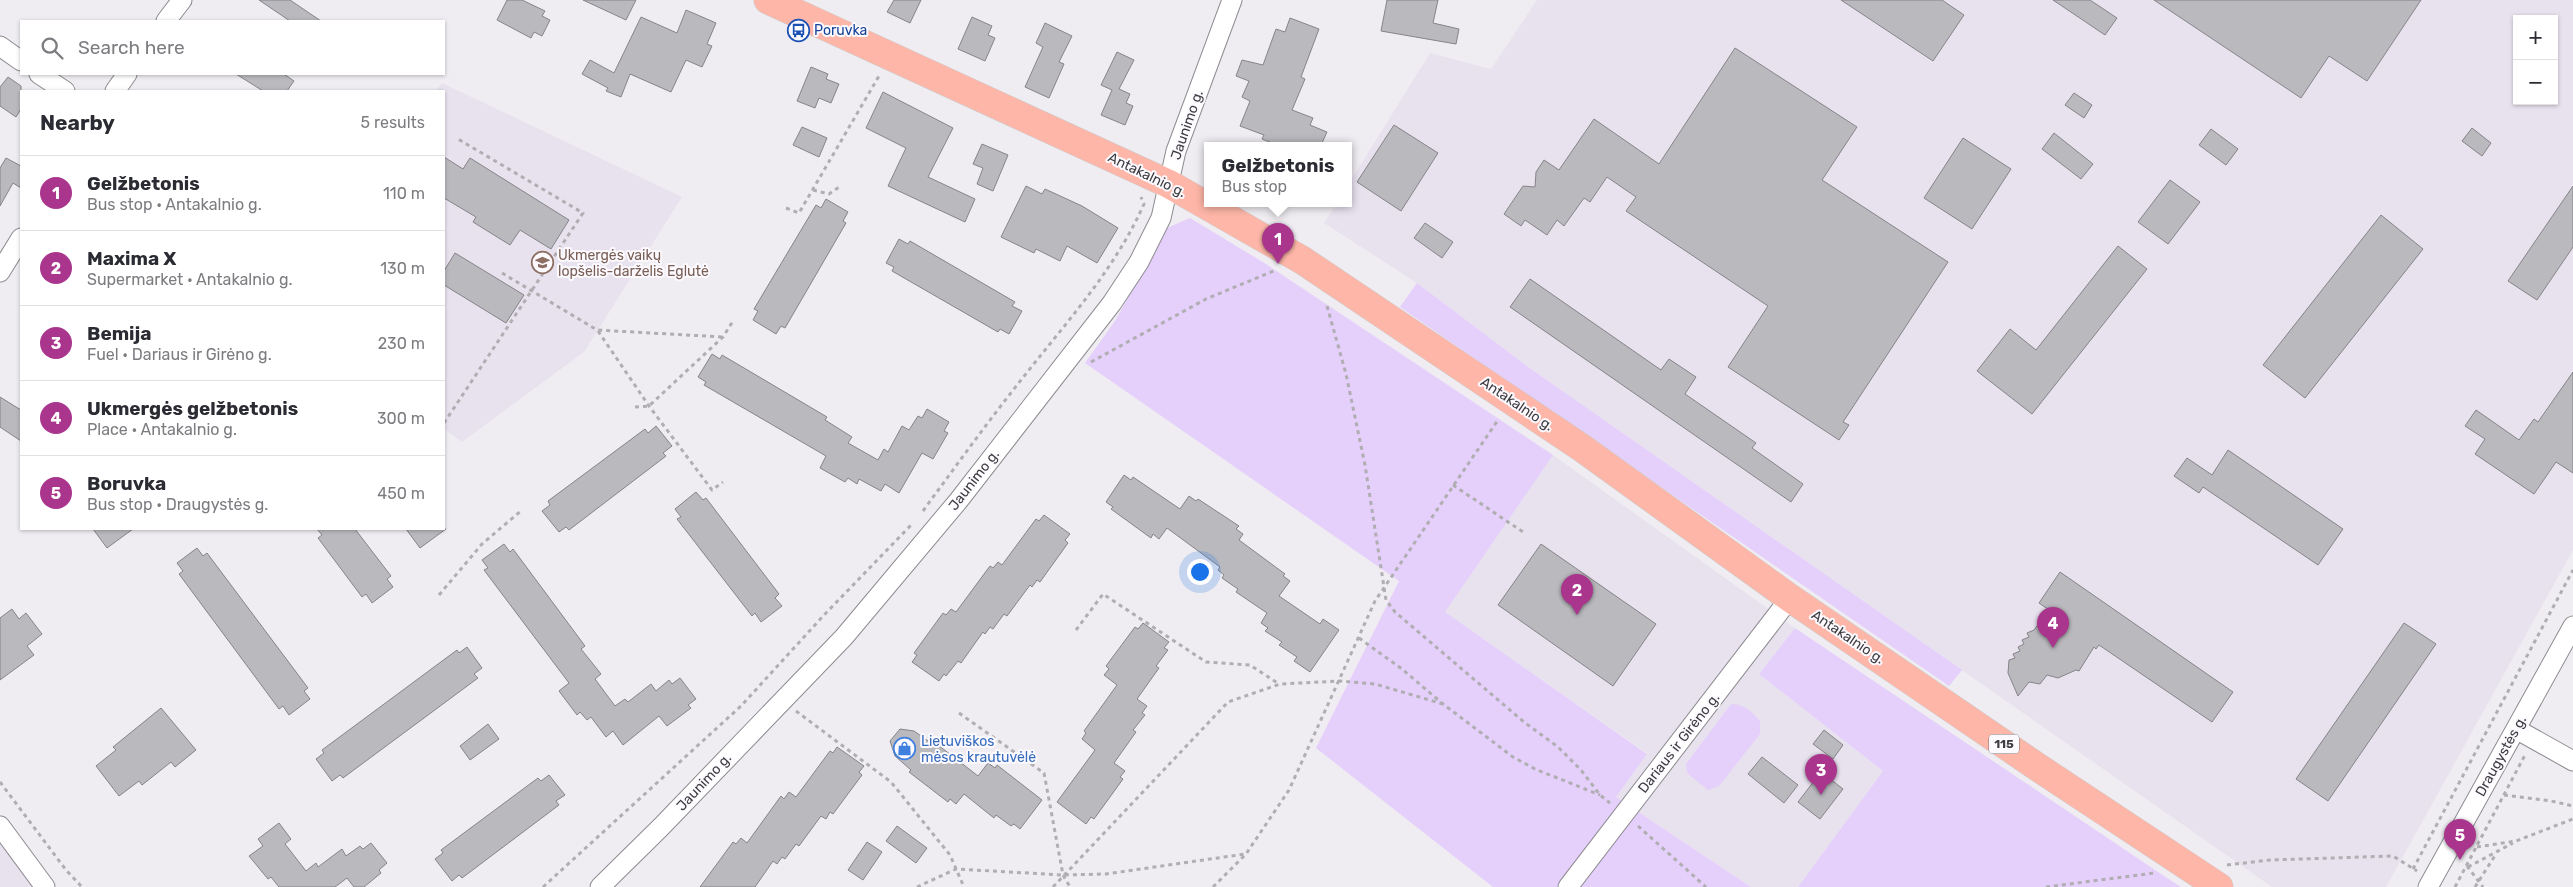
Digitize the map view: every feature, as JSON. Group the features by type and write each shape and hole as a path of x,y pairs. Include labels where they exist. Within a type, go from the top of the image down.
{"main road":[{"name":"Antakalnio g.","path":"768,0 1169,184 1204,204"},
{"name":"Antakalnio g.","path":"1209,207 1310,265 1582,448 1790,598 2190,869 2223,876"}],"street":[{"path":"167,20 182,0"},
{"name":"Jaunimo g.","path":"600,887 661,827 844,637 959,500 1112,303 1139,262 1161,218 1176,152 1232,0"},
{"path":"0,46 20,60"},
{"path":"41,75 63,90"},
{"path":"116,90 126,75"},
{"path":"0,272 20,240"},
{"name":"Dariaus ir Girėno g.","path":"1568,887 1790,598"},
{"name":"Draugystės g.","path":"2430,883 2573,626"},
{"path":"2516,729 2573,761"},
{"path":"0,826 45,887"}],"path":[{"path":"786,208 799,213 891,56"},
{"path":"445,423 583,214 458,139"},
{"path":"543,887 741,706 825,614 918,517 993,416 1105,274 1144,204 1140,193 1128,184 1135,169"},
{"path":"814,190 829,194 839,187"},
{"path":"1083,366 1206,299 1310,265 1346,374 1361,447 1386,600 1395,612 1524,722 1558,748 1580,770 1600,795 1535,769 1513,757 1443,704 1402,668 1359,638"},
{"path":"502,273 598,330 649,406 712,490 723,482"},
{"path":"635,407 649,406 723,337 733,322"},
{"path":"598,330 723,337"},
{"path":"1213,887 1246,854 1290,790 1375,601 1501,415 1514,403"},
{"path":"1453,485 1526,534"},
{"path":"439,595 482,544 522,510"},
{"path":"2414,869 2573,570"},
{"path":"1076,630 1103,594 1206,662 1250,665 1280,684"},
{"path":"1053,887 1228,702 1280,684 1340,681 1375,684 1443,704"},
{"path":"782,700 891,782 950,855 964,887"},
{"path":"959,713 1044,773 1064,875 1070,887"},
{"path":"2454,887 2534,739"},
{"path":"0,782 66,870 82,887"},
{"path":"2504,795 2551,800 2573,806"},
{"path":"1624,814 1706,887"},
{"path":"2467,866 2497,853 2516,841 2573,819"},
{"path":"2476,847 2516,841"},
{"path":"2475,887 2497,853"},
{"path":"917,887 956,869 1064,875 1106,874 1246,854"},
{"path":"2223,876 2270,860 2393,856 2414,869 2430,883"},
{"path":"2467,866 2484,887"},
{"path":"2046,887 2190,869"}],"shaded area":[{"path":"1537,0 2573,0 2573,550 2386,887 2272,887 1531,369 1417,283 1324,223 1334,207 1352,207 1352,179 1430,53 1491,69"},
{"name":"Ukmergės vaikų lopšelis-darželis Eglutė","path":"442,83 682,197 584,352 462,442 445,430 445,90 437,90"},
{"path":"1190,218 1266,264 1553,455 1445,612 1647,754 1616,797 1751,887 1493,887 1316,748 1399,581 1085,363 1115,321 1167,228"},
{"path":"1417,283 1531,369 1962,670 1949,686 1400,307"},
{"path":"1553,455 1795,628 1759,674 1883,771 1798,887 1751,887 1616,797 1647,753 1444,612"},
{"path":"1795,628 2181,887 1798,887 1883,771 1759,674"},
{"path":"1731,704 1744,707 1757,717 1760,721 1760,734 1719,786 1708,790 1687,773 1686,764"},
{"path":"0,843 33,887 0,887"}],"building":[{"path":"259,0 290,0 320,20 289,20"},
{"path":"507,0 522,0 545,11 542,16 550,20 542,36 534,32 531,38 497,20"},
{"path":"583,0 636,0 626,20"},
{"path":"894,0 921,0 910,23 887,12"},
{"path":"1387,0 1438,0 1433,23 1459,29 1456,44 1381,31"},
{"path":"1841,0 1942,0 1964,15 1933,61"},
{"path":"2053,0 2090,0 2117,18 2105,35"},
{"path":"2154,0 2421,0 2367,81 2329,56 2301,98"},
{"path":"686,10 716,23 707,44 712,46 702,67 686,60 671,92 630,74 621,97 606,91 608,88 582,74 590,60 614,73 641,17 677,33"},
{"path":"972,17 992,26 988,35 995,38 985,61 958,49"},
{"path":"1290,18 1319,29 1301,77 1305,79 1292,110 1313,118 1310,125 1327,132 1322,142 1270,142 1262,139 1264,135 1240,126 1250,101 1242,97 1249,81 1236,76 1242,60 1263,65 1276,29 1285,32"},
{"path":"1045,23 1072,36 1059,62 1064,64 1049,98 1025,87 1043,47 1036,43"},
{"path":"1735,48 1857,127 1822,180 1948,262 1843,422 1849,425 1839,440 1728,367 1768,306 1626,211 1636,197 1607,177 1590,202 1584,198 1564,226 1557,220 1547,235 1525,220 1521,226 1504,214 1523,186 1535,187 1536,172 1544,160 1559,170 1594,119 1659,164"},
{"path":"1117,52 1134,60 1119,89 1130,94 1126,103 1133,106 1125,125 1101,115 1112,90 1101,85"},
{"path":"811,67 828,74 826,79 839,84 831,103 819,98 815,108 797,101"},
{"path":"238,75 285,75 294,81 288,90 261,90"},
{"path":"8,77 21,86 20,111 16,117 0,106 0,87"},
{"path":"883,92 953,128 928,177 975,199 965,222 888,186 906,148 866,128"},
{"path":"2074,93 2092,105 2084,118 2065,105"},
{"path":"1394,125 1438,153 1401,211 1357,182"},
{"path":"802,127 827,138 819,157 793,145"},
{"path":"2472,128 2491,143 2482,156 2462,141"},
{"path":"2211,129 2238,149 2226,165 2199,145"},
{"path":"2054,133 2093,164 2081,179 2042,149"},
{"path":"1963,138 2011,169 1972,229 1924,198"},
{"path":"982,144 1008,155 993,191 977,184 983,168 973,164"},
{"path":"6,158 20,165 20,187 13,183 0,206 0,168"},
{"path":"445,158 463,169 470,158 569,220 551,249 520,230 510,245 473,222 476,217 445,199"},
{"path":"2170,180 2200,202 2168,244 2138,222"},
{"path":"1026,186 1042,194 1045,189 1082,206 1118,228 1097,263 1067,246 1060,261 1036,249 1034,253 1001,237"},
{"path":"2573,186 2573,247 2537,300 2508,281"},
{"path":"826,199 848,212 843,221 846,223 785,328 781,326 776,334 753,320 758,311 754,309 816,205 821,208"},
{"path":"2381,215 2423,249 2305,398 2263,365"},
{"path":"1425,223 1453,242 1442,258 1414,238"},
{"path":"899,239 908,244 910,241 1015,302 1012,306 1022,311 1009,334 1000,329 998,332 892,271 894,267 886,263"},
{"path":"2118,246 2147,269 2032,414 1977,371 2010,329 2036,350"},
{"path":"455,253 524,295 506,323 445,286 445,269"},
{"path":"1530,279 1661,370 1669,359 1696,377 1685,394 1756,443 1752,448 1803,484 1791,502 1510,307"},
{"path":"712,354 720,359 722,355 827,417 825,420 852,437 848,443 878,460 884,449 888,452 902,426 909,430 918,416 922,418 927,409 949,422 944,431 948,433 933,459 922,453 899,493 885,484 881,491 859,479 857,484 848,478 845,482 820,468 826,456 704,385 706,382 698,377"},
{"path":"2573,372 2573,473 2556,462 2534,494 2475,454 2485,439 2465,426 2476,410 2519,440 2534,419 2538,422"},
{"path":"0,397 20,409 20,440 0,427"},
{"path":"656,426 672,446 663,453 666,456 569,530 566,527 559,532 542,511 550,505 548,501 645,429 648,433"},
{"path":"2228,450 2343,529 2318,565 2203,487 2199,493 2174,476 2187,458 2212,475"},
{"path":"1124,475 1131,480 1133,477 1180,509 1189,496 1196,501 1198,499 1239,526 1236,529 1243,534 1239,540 1285,574 1283,576 1290,581 1279,596 1320,624 1323,619 1339,630 1310,672 1294,661 1297,657 1279,645 1282,642 1265,631 1268,628 1261,623 1267,613 1236,592 1238,589 1222,578 1224,575 1218,570 1220,567 1167,528 1159,539 1153,534 1151,538 1111,509 1113,507 1106,502"},
{"path":"696,492 703,500 706,498 779,594 775,598 782,606 761,622 755,613 752,616 677,519 681,517 675,509"},
{"path":"1044,515 1070,534 1065,540 1068,543 1040,582 1037,580 1032,587 1030,585 1007,616 1004,614 993,629 990,627 985,634 983,632 961,663 958,661 946,676 944,674 939,681 912,662 917,655 914,653 943,613 946,615 951,609 956,612 990,566 993,568 998,562 1002,565 1036,519 1039,521"},
{"path":"94,530 132,530 107,548"},
{"path":"318,530 356,530 391,576 387,579 393,587 372,603 366,594 362,597 318,538 322,535"},
{"path":"407,530 445,530 420,548"},
{"path":"504,544 510,552 513,549 585,646 581,649 601,674 595,679 615,706 625,699 628,702 651,684 656,691 669,680 672,684 680,678 696,699 688,705 691,708 667,726 659,716 623,745 613,731 606,737 591,717 587,720 580,712 577,715 559,691 569,683 484,570 488,568 482,560"},
{"path":"1541,544 1656,624 1613,686 1498,605"},
{"path":"197,548 203,556 207,553 308,688 304,691 310,699 289,715 283,706 279,709 179,574 183,571 177,563"},
{"path":"2060,572 2233,692 2212,722 2099,645 2096,649 2094,647 2079,671 2076,670 2058,678 2047,675 2040,684 2029,682 2018,696 2008,673 2009,660 2015,658 2013,654 2020,651 2018,647 2024,644 2022,640 2029,637 2027,633 2034,630 2049,610 2039,603"},
{"path":"12,609 19,619 26,613 42,634 27,646 34,655 0,680 0,618"},
{"path":"1143,623 1169,642 1164,648 1168,650 1156,666 1159,668 1137,699 1147,706 1142,713 1145,715 1133,730 1136,732 1114,763 1125,771 1120,777 1123,779 1094,819 1091,817 1086,824 1057,802 1095,750 1082,739 1086,733 1084,731 1117,685 1104,675 1109,669 1106,666 1135,627 1138,629"},
{"path":"2404,623 2436,644 2328,801 2296,779"},
{"path":"467,647 482,668 474,674 478,678 343,778 340,775 332,781 316,759 324,753 322,750 457,650 459,653"},
{"path":"161,708 196,750 175,767 171,762 142,785 139,781 119,796 96,766 116,750 113,747"},
{"path":"488,724 499,739 470,760 460,746"},
{"path":"900,729 914,731 931,743 933,741 978,776 988,763 995,768 997,765 1042,800 1020,829 1014,824 1011,826 996,815 994,818 964,794 956,804 950,799 948,802 909,772 911,770 895,756 890,741"},
{"path":"1824,730 1843,745 1833,759 1813,744"},
{"path":"837,747 864,766 859,772 862,775 833,814 830,812 826,819 821,816 799,846 796,844 785,859 782,857 777,864 773,861 755,887 700,887 733,842 736,844 741,838 747,843 781,796 784,799 789,792 796,797 830,751 833,753"},
{"path":"1762,757 1798,785 1784,803 1748,774"},
{"path":"1821,772 1843,789 1820,819 1798,802"},
{"path":"549,775 565,795 556,801 559,805 462,878 459,875 452,881 435,859 443,853 441,850 538,778 541,781"},
{"path":"279,823 291,839 285,844 306,871 316,863 318,867 342,849 346,856 360,846 363,849 371,843 387,863 379,870 381,873 364,887 354,887 347,878 335,887 279,887 271,877 268,879 249,856 263,846 258,839"},
{"path":"897,826 927,848 916,863 886,841"},
{"path":"867,842 882,852 863,880 848,870"}],"place":[{"name":"Poruvka","path":"798,30"},
{"name":"Ukmergės vaikų lopšelis-darželis Eglutė","path":"542,263"},
{"name":"Gelžbetonis","path":"1278,264"},
{"name":"Maxima X","path":"1577,615"},
{"name":"Ukmergės gelžbetonis","path":"2053,648"},
{"name":"Lietuviškos mėsos krautuvėlė","path":"905,749"},
{"name":"Bemija","path":"1821,795"},
{"name":"Boruvka","path":"2460,860"}]}
